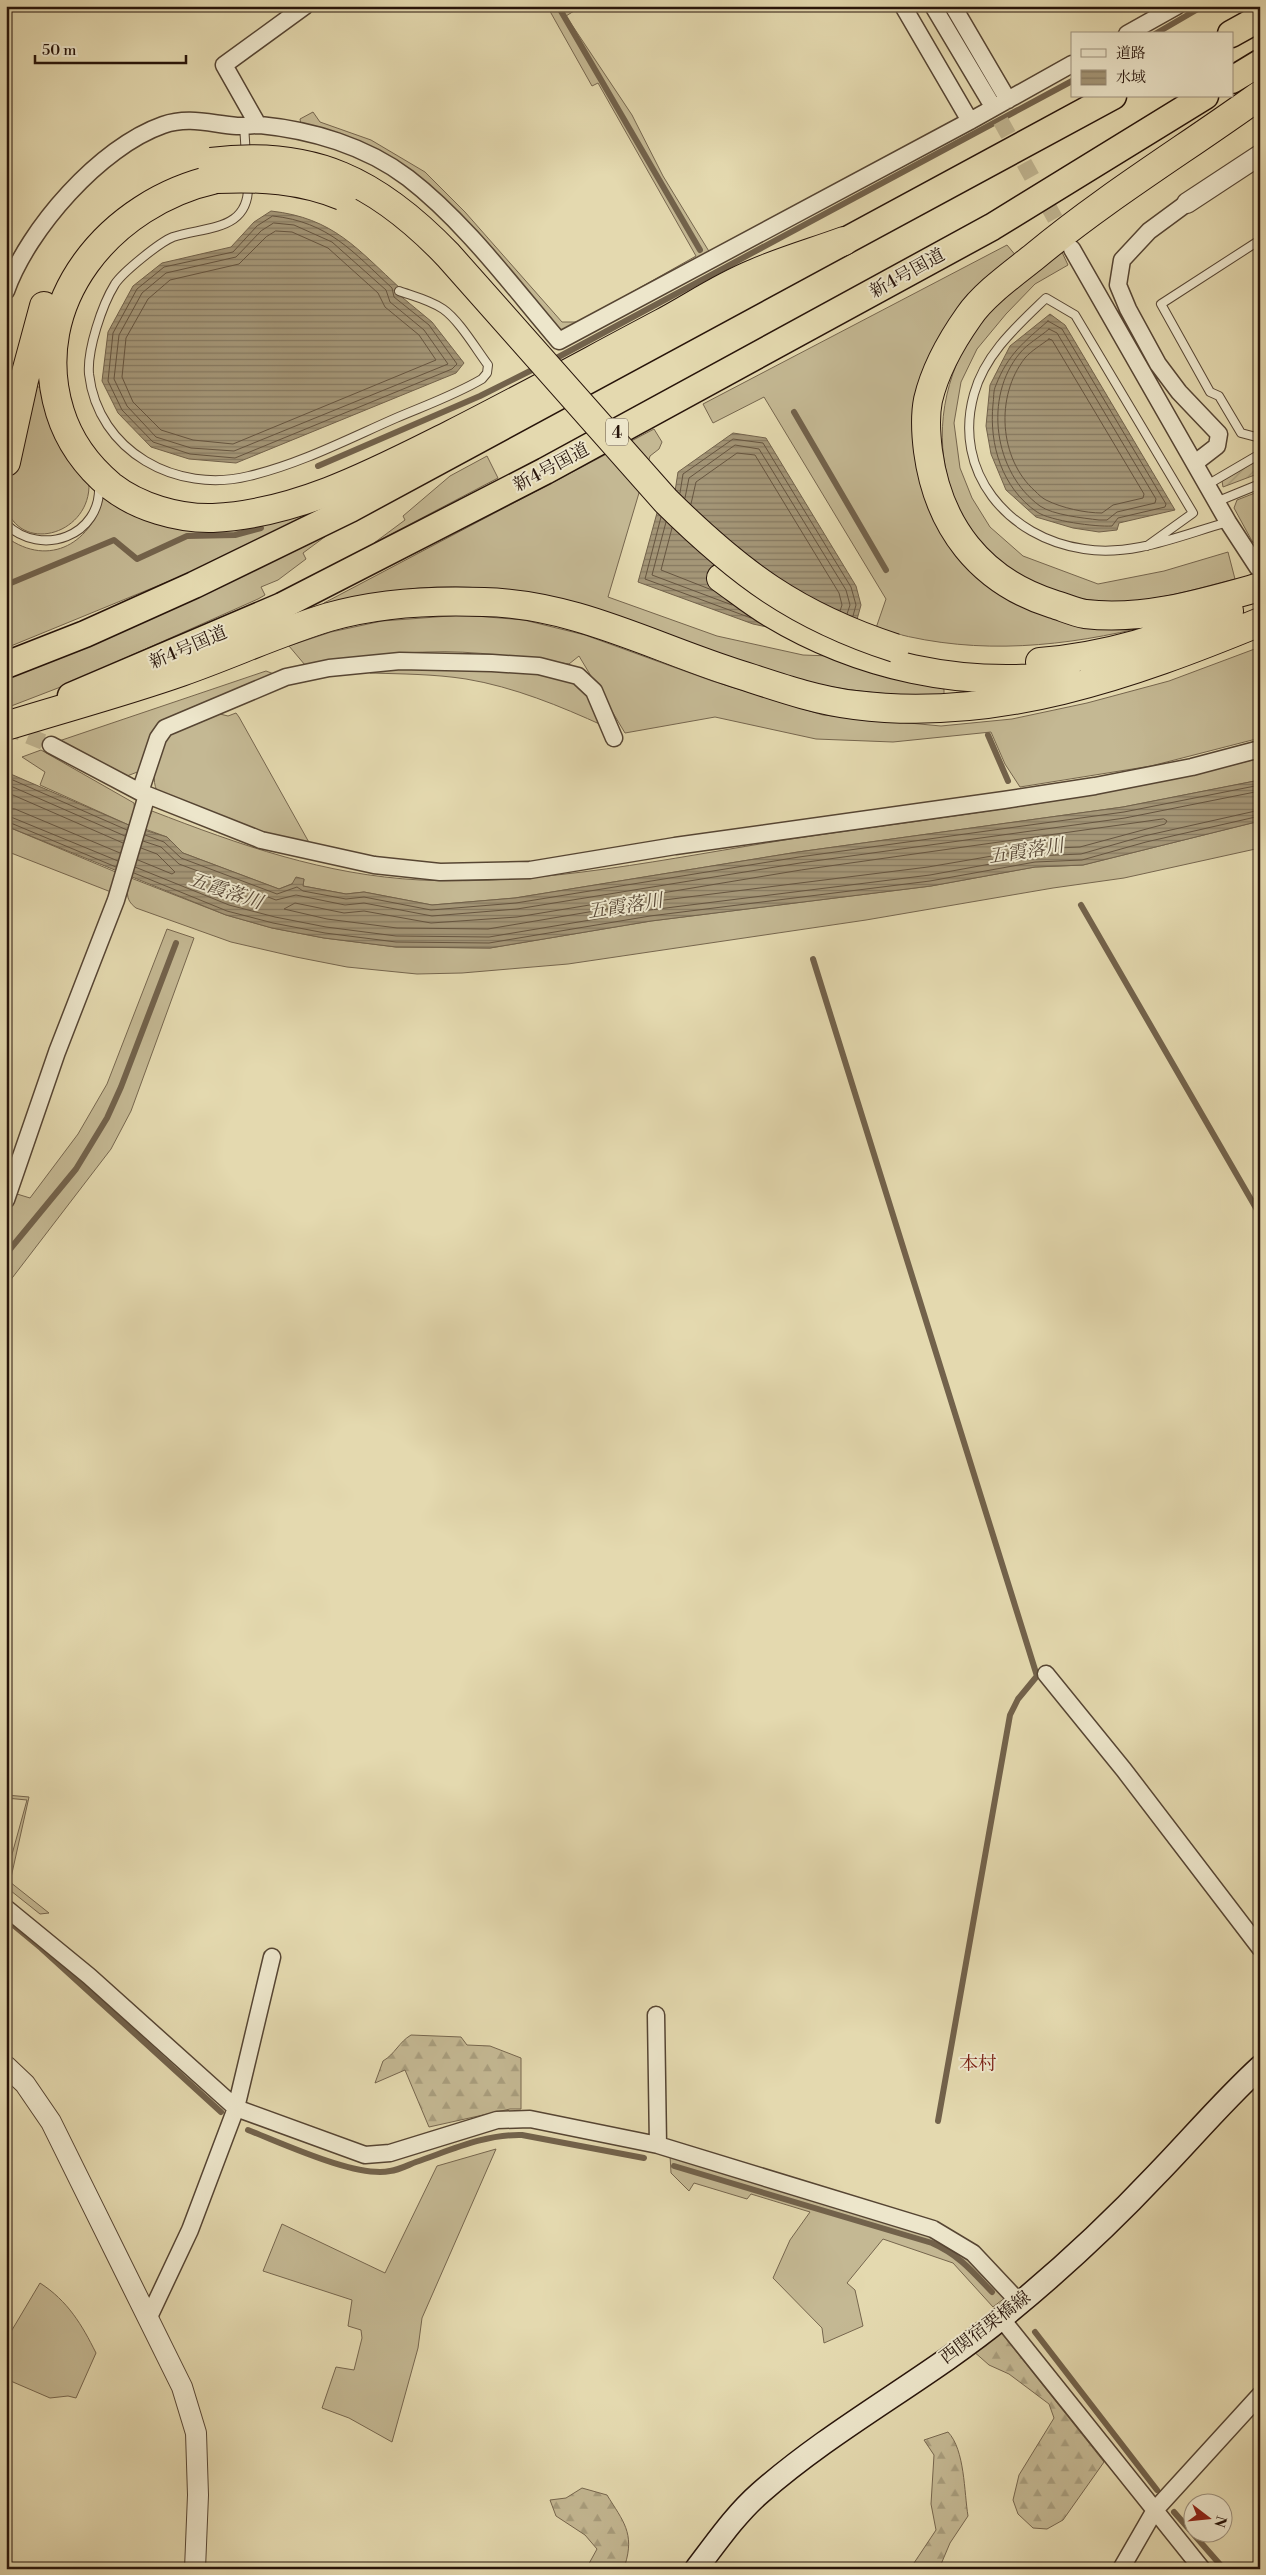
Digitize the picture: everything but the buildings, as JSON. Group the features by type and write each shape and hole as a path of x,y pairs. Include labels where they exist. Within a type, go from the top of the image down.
{"highway":[{"path":"1234,32 1260,18"},
{"path":"1234,79 1260,63"},
{"path":"1259,578 1190,607 1131,615 1083,614 1035,598 996,578 963,545 943,509 931,472 926,437 928,400 947,350 970,314 1012,274 1083,216 1260,95"},
{"path":"6,665 85,634 176,593 350,509 1109,98"},
{"name":"新4号国道","path":"6,724 282,606 545,471 992,226 1203,98"},
{"path":"844,241 752,274 483,418 318,495 240,516 210,518 178,515 124,496 98,476 82,456 66,429 54,394 52,365 54,335 60,313 82,267 102,242 125,220 171,192 242,158 302,163 353,180 382,198 429,235 448,255 666,501 735,566 784,600 859,636 892,656 937,674 985,679 1044,678 1145,664"},
{"path":"6,462 43,309 57,276 74,249 95,224 118,203 147,184 176,170 214,171"},
{"path":"892,656 924,656 962,662 1019,664 1084,658 1177,633 1260,597"},
{"path":"6,724 178,673 330,617 399,604 449,601 489,602 536,607 575,615 614,627 723,669 804,695 852,705 940,710 994,705 1071,689 1183,653 1260,622"}],"main road":[{"name":"西関宿栗橋線","path":"696,2569 728,2527 760,2494 801,2461 1020,2303 1126,2206 1236,2089 1260,2067"}],"street":[{"path":"251,125 224,65 271,33 305,6"},
{"path":"903,6 970,121"},
{"path":"933,6 989,100"},
{"path":"953,6 1008,100"},
{"path":"1131,32 1177,6"},
{"path":"6,291 11,278 48,216 69,192 112,156 144,134 163,125 184,120 251,125 318,135 382,161 407,178 444,210 559,340 970,121 1071,65"},
{"path":"1195,463 1217,446 1219,434 1179,392 1158,364 1128,309 1118,285 1122,260 1149,231 1187,203 1260,155"},
{"path":"1072,249 1259,578"},
{"path":"6,1200 57,1052 120,888 141,815 143,793 158,738 165,728 286,677 329,668 400,661 492,663 539,666 578,676 594,692 614,738"},
{"path":"51,745 143,793 271,842 374,865 440,872 500,871 569,865 675,846 1086,787 1192,767 1260,749"},
{"path":"1046,1674 1124,1770 1260,1948"},
{"path":"6,1908 89,1976 236,2108 365,2155 390,2153 497,2120 530,2119 658,2145 933,2229 973,2253 1020,2303"},
{"path":"149,2317 190,2230 236,2108 272,1957"},
{"path":"656,2015 658,2145"},
{"path":"6,2066 25,2084 51,2122 182,2387 196,2433 198,2495 194,2569"},
{"path":"1001,2318 1202,2569"},
{"path":"1121,2569 1155,2510 1260,2395"}],"lane":[{"path":"251,125 249,198 241,213 229,223 171,238 137,262 116,283 104,309 94,338 89,373 95,400 103,419 120,443 140,460 164,471 187,478 217,481 243,478 282,468 482,379 487,373 488,365 445,310 399,290"},
{"path":"1260,240 1161,304 1210,392 1219,396 1241,433 1260,438"},
{"path":"1147,546 1193,513 1075,315 1046,298 1010,333 993,355 974,394 969,444 982,478 998,507 1023,528 1050,542 1085,550 1117,550 1147,546 1228,522"},
{"path":"1207,485 1260,454"},
{"path":"6,524 24,537 36,541 49,542 66,538 78,531 88,521 96,506 99,491 98,476"},
{"path":"1216,502 1260,484"}],"green space":[{"path":"547,6 562,6 565,11 572,6 582,6 566,16 632,115 663,176 710,253 571,329 563,330 558,328 475,235 423,183 396,163 366,147 333,134 301,125 300,119 313,112 320,122 371,140 425,172 465,212 562,322 579,322 696,256 598,83 592,86"},
{"path":"1007,245 1017,257 914,411 982,578 1008,599 1064,622 1137,625 1136,629 1071,641 1006,646 941,642 909,637 876,628 886,599 764,397 713,423 703,404"},
{"path":"1061,250 1068,265 1035,284 1006,314 977,349 961,382 954,423 960,468 972,498 990,527 1023,556 1098,584 1164,571 1228,552 1235,579 1145,600 1109,602 1090,600 1045,588 1008,567 979,539 958,506 945,468 942,427 950,384 967,342 986,315 1010,292"},
{"path":"30,385 43,388 89,483 87,500 79,514 68,525 55,532 41,534 27,531 15,524 7,510 6,500 10,468"},
{"path":"654,429 662,442 659,449 650,456 608,597 717,636 803,655 830,656 892,676 944,689 944,696 902,695 861,691 799,680 748,665 623,618 590,608 522,593 453,587 418,588 377,594 326,611 324,603"},
{"path":"487,456 498,478 374,543 405,520 403,516 450,476"},
{"path":"1260,459 1260,473 1223,487 1222,481"},
{"path":"1260,491 1260,548 1252,541 1234,508 1237,500"},
{"path":"104,494 140,517 346,497 184,575 6,648 6,537 22,546 38,551 53,550 67,546 80,537 90,525 98,511"},
{"path":"326,536 303,553 306,559 278,580 261,587 265,595 258,599 58,688 6,708 6,677 211,591"},
{"path":"463,615 524,620 585,635 712,681 823,715 941,726 1012,719 1087,703 1169,681 1260,647 1260,738 1151,766 1020,787 1005,764 991,732 893,742 816,739 715,717 625,733 579,656 569,664 481,653 427,652 382,655 305,665 289,646 331,632 382,621"},
{"path":"432,666 518,671 568,680 585,693 604,726 536,698 484,682 418,674 370,673 369,670"},
{"path":"266,671 274,674 170,718 140,771 127,776 59,741"},
{"path":"216,713 228,716 236,713 239,717 311,846 254,830 159,795 154,782 154,775 161,750 166,741 172,734 186,725"},
{"path":"41,750 134,803 135,813 131,826 40,785 45,772 22,757"},
{"path":"1260,758 1260,780 1123,807 798,852 515,898 432,905 364,892 346,894 303,886 304,879 279,889 183,853 167,837 145,829 152,811 250,846 316,865 350,872 420,880 467,881 513,879 606,869 791,839 1086,796 1144,785"},
{"path":"1260,821 1260,848 1124,878 1053,888 866,920 568,964 462,973 417,974 347,967 296,957 231,942 136,908 128,898 128,886 131,878 226,915 272,928 324,938 396,947 490,948 651,921 931,886 1035,867 1083,865"},
{"path":"6,826 118,873 111,892 6,851"},
{"path":"167,929 194,938 131,1111 111,1149 6,1286 6,1219 17,1194 30,1198 78,1134 107,1084"},
{"path":"6,1795 29,1797 10,1882 49,1913 40,1914 6,1887 6,1876 27,1800 6,1798"},
{"path":"411,2035 461,2037 467,2045 490,2046 521,2058 521,2109 510,2109 429,2127 405,2070 375,2083 383,2061"},
{"path":"496,2149 422,2318 418,2348 392,2442 349,2418 322,2408 336,2367 354,2370 362,2338 361,2330 348,2326 352,2300 263,2271 282,2224 385,2273 437,2166"},
{"path":"670,2155 913,2228 959,2250 1006,2297 993,2307 953,2263 883,2239 847,2283 855,2290 863,2326 824,2343 822,2328 773,2278 790,2240 810,2212 751,2194 747,2199 694,2183 689,2191 671,2173"},
{"path":"40,2283 59,2298 73,2314 96,2353 76,2398 68,2396 50,2398 6,2379 6,2340"},
{"path":"999,2330 1104,2462 1063,2520 1047,2529 1033,2528 1018,2514 1013,2500 1019,2475 1054,2418 1049,2404 1009,2374 989,2365 972,2350"},
{"path":"948,2432 954,2440 961,2460 968,2516 950,2543 939,2569 910,2569 936,2530 931,2504 934,2455 924,2440"},
{"path":"582,2488 607,2495 626,2528 629,2544 628,2554 625,2565 617,2569 586,2569 597,2549 585,2535 556,2516 550,2500 566,2498"}],"water":[{"path":"271,211 293,215 328,228 357,249 401,289 397,293 432,322 464,363 456,373 236,463 189,459 151,447 118,413 102,381 108,332 133,286 162,263 231,247 254,222"},
{"path":"1050,314 1065,325 1175,510 1119,523 1117,530 1099,532 1073,528 1036,517 1006,490 991,454 986,426 990,385 1010,346"},
{"path":"733,433 766,438 856,586 861,605 850,645 753,624 638,582 660,502 674,498 678,472"},
{"name":"五霞落川","path":"6,772 131,826 167,837 183,853 279,889 292,884 296,877 304,879 303,886 346,894 364,892 432,905 515,898 798,852 1123,807 1260,780 1260,821 1083,865 1035,867 931,886 651,921 490,948 396,947 324,938 272,928 226,915 6,826"}],"waterway":[{"path":"558,6 700,250"},
{"path":"1158,32 1203,6"},
{"path":"551,361 1071,82"},
{"path":"318,466 480,396 538,367"},
{"path":"794,412 886,570"},
{"path":"6,585 114,540 137,559 187,536 235,535 261,528"},
{"path":"988,735 1008,781"},
{"path":"1081,905 1260,1215"},
{"path":"6,1254 76,1169 107,1118 121,1087 176,943"},
{"path":"813,959 1037,1676 1018,1699 1010,1715 938,2121"},
{"path":"6,1919 41,1948 221,2112"},
{"path":"248,2130 339,2165 376,2172 397,2170 468,2144 508,2135 522,2135 644,2158"},
{"path":"674,2166 932,2243 958,2258 992,2292"},
{"path":"1035,2332 1157,2490"},
{"path":"1174,2512 1224,2569"}],"tunnel":[{"path":"989,100 1067,240"},
{"path":"6,727 51,745"}],"district":[{"name":"本村","path":"978,2063"}]}
